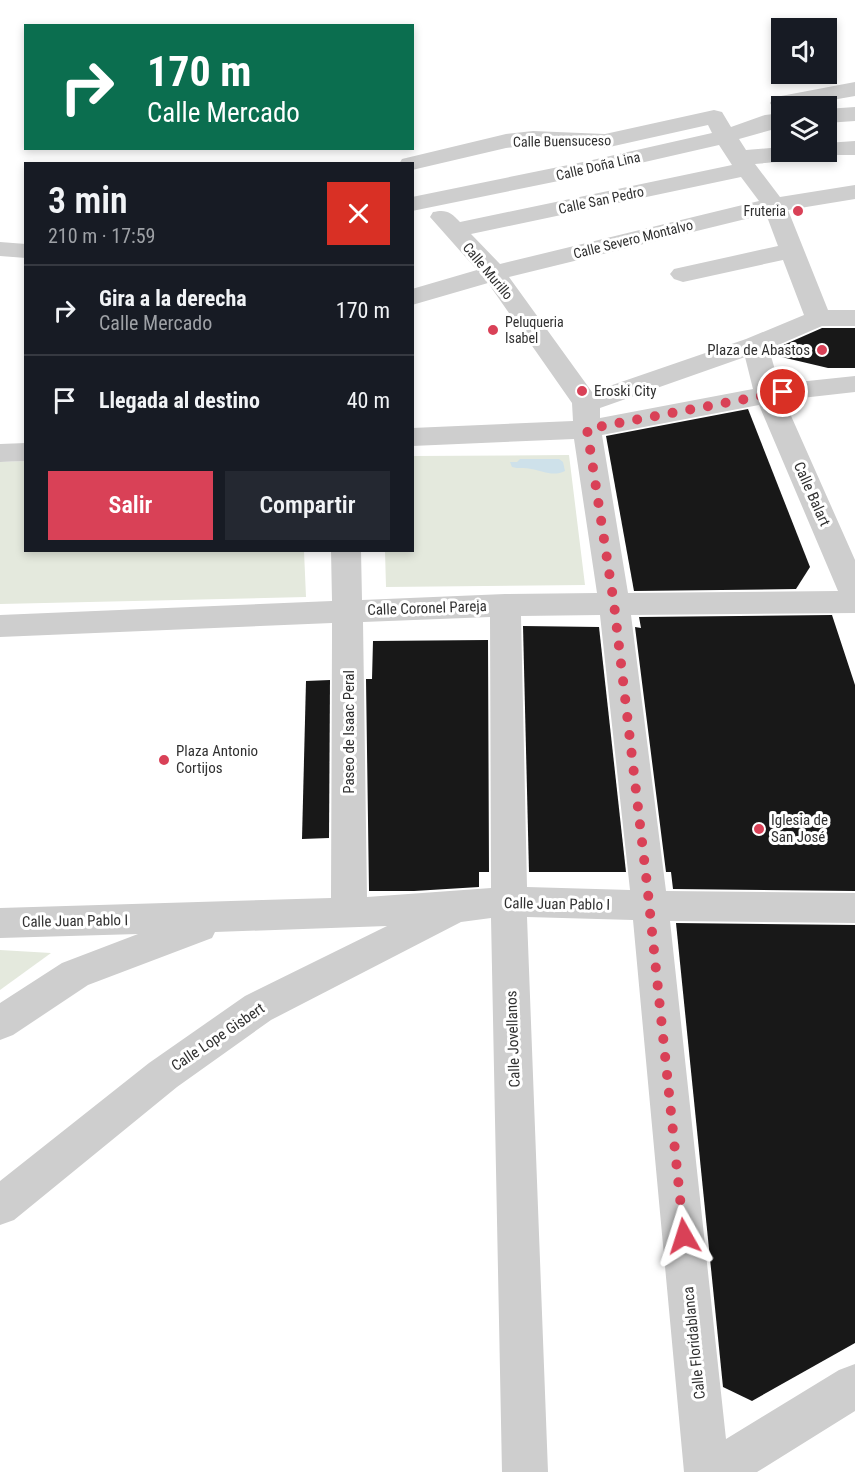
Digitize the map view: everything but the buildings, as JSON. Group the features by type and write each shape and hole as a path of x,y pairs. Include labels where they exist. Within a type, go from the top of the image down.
{"street":[{"path":"855,70 845,74 847,83 855,88"},
{"name":"Calle Doña Lina","path":"828,96 855,88"},
{"path":"837,116 855,114"},
{"name":"Calle Doña Lina","path":"420,203 588,168 720,127 771,120"},
{"path":"720,127 774,205 818,318"},
{"name":"Calle Buensuceso","path":"414,163 519,139 557,138 589,142 621,139 630,134 720,127"},
{"path":"525,182 502,152 557,138 638,215"},
{"path":"837,149 855,147"},
{"name":"Calle San Pedro","path":"453,230 638,215 743,163 771,158"},
{"name":"Calle Severo Montalvo","path":"414,296 494,273 638,215 774,205 855,192"},
{"name":"Calle Murillo","path":"420,203 453,230 494,273 586,416"},
{"path":"0,249 24,251"},
{"path":"683,274 793,250"},
{"path":"586,416 818,318 855,318"},
{"name":"Calle Balart","path":"755,345 768,395 855,594"},
{"path":"414,437 768,395 818,386 855,384"},
{"name":"Calle Floridablanca","path":"586,416 614,604 650,906 707,1472"},
{"path":"0,453 24,452"},
{"name":"Paseo de Isaac Peral","path":"345,552 349,913"},
{"name":"Calle Coronel Pareja","path":"0,626 505,605 855,602"},
{"name":"Calle Jovellanos","path":"505,605 509,901 525,1472"},
{"name":"Calle Juan Pablo I","path":"0,923 349,913 460,907 509,901 650,906 855,908"},
{"name":"Calle Lope Gisbert","path":"0,1206 163,1075 258,1008 460,907"},
{"name":"Calle Juan Pablo I","path":"0,1023 75,974 223,918"},
{"path":"715,1472 855,1386"}],"shaded area":[{"path":"569,455 585,585 386,587 385,552 414,552 414,456"},
{"path":"520,459 559,459 563,462 565,471 552,474 529,468 512,467 510,462 517,462"},
{"path":"24,461 24,552 304,552 306,597 0,604 0,462"},
{"path":"0,950 51,953 0,990"}],"place":[{"name":"Fruteria","path":"798,211"},
{"name":"Peluqueria Isabel","path":"493,330"},
{"name":"Plaza de Abastos","path":"822,350"},
{"name":"Eroski City","path":"582,391"},
{"name":"Plaza Antonio Cortijos","path":"164,760"},
{"name":"Iglesia de San José","path":"759,829"}],"route":[{"path":"684,1236 647,884 614,604 587,429 783,392"}]}
